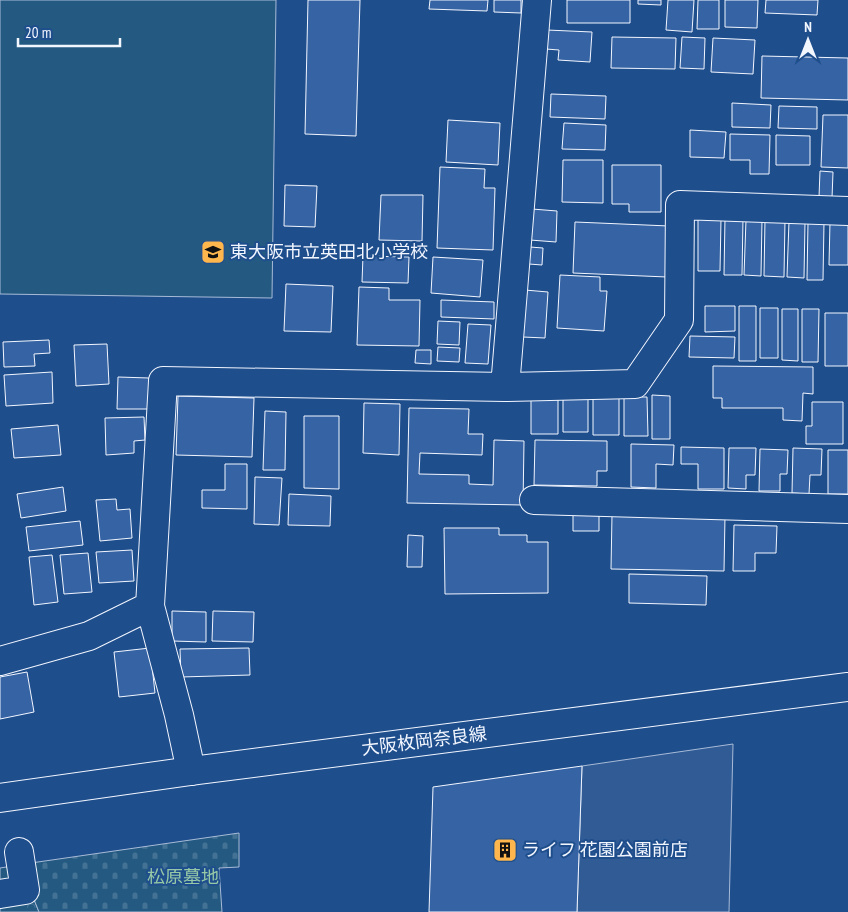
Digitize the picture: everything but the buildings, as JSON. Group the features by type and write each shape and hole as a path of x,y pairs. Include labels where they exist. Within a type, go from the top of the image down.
{"street":[{"path":"505,386 537,0"},
{"path":"191,771 179,715 150,606 163,381 505,386 635,384 679,320 680,205 848,211"},
{"path":"534,500 848,509"},
{"path":"0,661 89,636 150,606"},
{"name":"大阪枚岡奈良線","path":"0,798 191,771 848,687"},
{"path":"0,894 25,890 19,852"}],"green space":[{"path":"0,0 276,0 272,298 0,294"},
{"name":"松原墓地","path":"239,833 239,867 219,868 222,912 39,912 33,897 31,863"},
{"path":"31,863 33,897 39,912 0,912 0,868"}],"shaded area":[{"path":"733,744 729,912 577,912 582,766"}],"place":[{"name":"東大阪市立英田北小学校","path":"213,252"},
{"name":"ライフ 花園公園前店","path":"505,850"}]}
